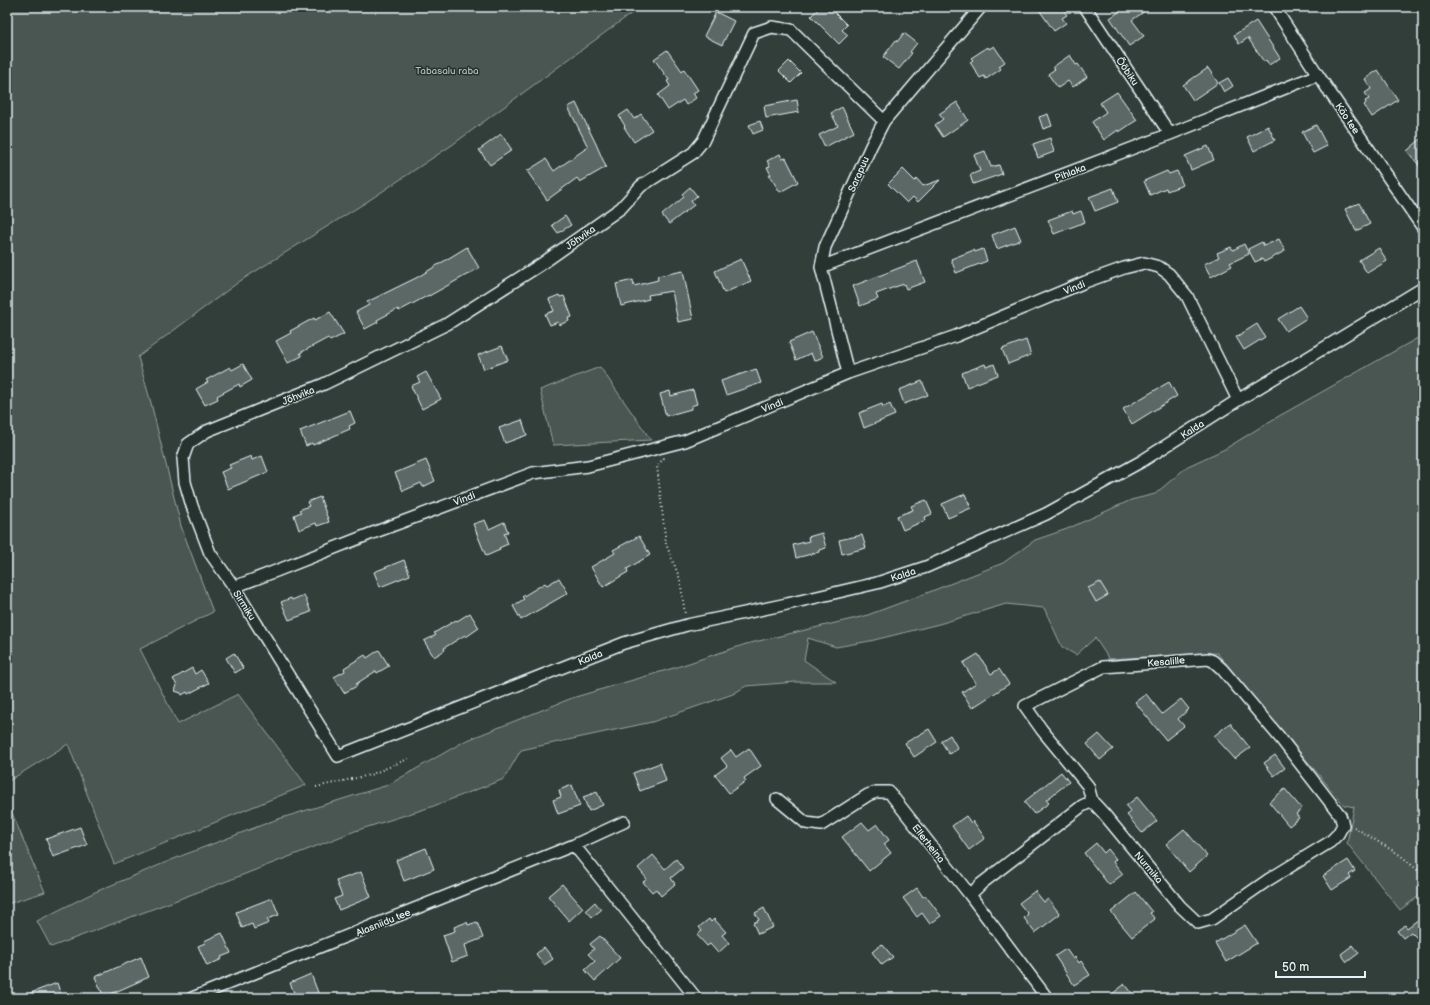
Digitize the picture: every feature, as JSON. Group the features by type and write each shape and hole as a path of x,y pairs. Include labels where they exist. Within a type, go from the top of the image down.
{"street":[{"name":"Sarapuu","path":"848,373 829,304 821,267 825,247 870,146 884,121 981,7"},
{"name":"Ööbiku","path":"1085,7 1170,134"},
{"name":"Käo tee","path":"1274,7 1318,75 1423,228"},
{"name":"Jõhvika","path":"188,444 207,430 324,384 447,324 540,265 621,208 641,186 693,153 703,140 754,33 772,27 792,30 884,121"},
{"name":"Pihlaka","path":"821,267 1170,134 1318,75"},
{"name":"Vindi","path":"234,587 533,473 588,466 676,444 782,402 848,373 956,336 1085,282 1124,268 1144,264 1159,267 1169,274 1187,296 1238,400"},
{"name":"Kalda","path":"338,756 624,643 687,624 787,604 877,583 926,567 1052,510 1142,461 1419,284"},
{"name":"Sirmiku","path":"188,444 183,458 185,482 192,506 210,553 234,587 338,756"},
{"name":"Kesalille","path":"1092,801 1088,786 1042,730 1025,706 1103,667 1202,658 1213,661 1222,669 1281,739 1340,815"},
{"name":"Ellerheina","path":"777,800 806,823 821,825 868,795 876,792 889,792 970,895 1047,998"},
{"path":"970,895 981,884 1082,806 1092,801"},
{"name":"Nurmika","path":"1092,801 1180,906 1198,923 1212,919 1268,880 1330,842 1338,834 1343,825 1340,815"},
{"name":"Alasniidu tee","path":"192,998 574,845 624,822"},
{"path":"574,845 696,998"}],"path":[{"path":"1419,284 1423,272"},
{"path":"676,444 658,466 666,544 680,578 687,624"},
{"path":"316,787 370,775 408,759"},
{"path":"1340,815 1346,817 1352,826 1400,855 1423,875"}],"green space":[{"name":"Tabasalu raba","path":"7,7 640,7 452,145 368,201 240,281 138,357 151,403 181,526 213,612 140,649 178,724 238,694 306,785 114,864 68,744 7,782"},
{"path":"1423,335 1423,893 1400,910 1347,843 1354,807 1344,805 1217,653 1109,659 1095,638 1076,655 1062,647 1044,608 1006,604 939,624 870,641 836,647 808,638 804,660 836,682 796,682 746,686 733,694 652,722 521,750 504,779 431,807 355,831 51,947 37,921 95,892 181,856 275,820 388,785 465,741 572,698 677,667 746,644 865,616 1003,563 1035,540 1067,529 1131,500 1155,494 1188,466 1225,449 1272,420"},
{"path":"600,367 651,440 553,445 540,390"},
{"path":"7,801 45,892 7,904"}],"building":[{"path":"820,7 829,7 847,25 842,30 848,35 839,44 811,16"},
{"path":"1037,7 1061,7 1067,15 1062,18 1066,23 1054,31"},
{"path":"1126,7 1151,7 1132,20 1144,36 1129,46 1110,18"},
{"path":"716,12 734,21 722,45 704,36"},
{"path":"1256,21 1280,58 1269,65 1266,60 1264,62 1248,38 1239,44 1234,35"},
{"path":"904,33 917,43 910,52 912,53 899,69 883,57 896,40 897,42"},
{"path":"994,46 1005,62 999,66 1001,69 986,79 984,76 980,78 970,62 973,60 971,58 988,47 989,49"},
{"path":"667,50 682,71 684,69 698,90 693,93 696,98 686,105 683,100 668,110 658,95 670,86 667,81 669,80 654,59"},
{"path":"1070,55 1076,65 1078,64 1087,77 1073,87 1068,81 1058,88 1048,74 1055,69 1053,67"},
{"path":"789,61 801,73 791,83 779,71"},
{"path":"1208,68 1218,83 1193,100 1183,85"},
{"path":"1378,70 1398,100 1372,117 1364,105 1366,103 1365,101 1369,99 1365,93 1371,89 1365,79"},
{"path":"1228,78 1233,86 1224,92 1219,83"},
{"path":"1117,92 1137,120 1119,132 1118,130 1104,140 1092,122 1106,112 1100,103"},
{"path":"797,100 799,112 766,118 764,106"},
{"path":"957,102 968,120 943,137 935,125 943,119 939,114"},
{"path":"576,103 606,167 580,182 577,178 547,200 527,171 546,159 554,171 588,147 568,107"},
{"path":"842,107 854,132 825,147 819,135 838,126 831,113"},
{"path":"628,110 634,119 641,114 652,130 634,142 619,116"},
{"path":"1048,114 1052,126 1043,129 1039,117"},
{"path":"760,121 763,130 753,134 749,125"},
{"path":"1316,125 1327,146 1313,153 1302,132"},
{"path":"1268,126 1275,140 1254,151 1247,137"},
{"path":"501,134 512,150 490,165 479,150"},
{"path":"1423,137 1423,170 1407,151"},
{"path":"1050,138 1054,152 1038,158 1033,144"},
{"path":"1208,146 1214,160 1191,170 1185,156"},
{"path":"985,151 991,167 999,165 1002,174 973,184 970,175 980,171 974,155"},
{"path":"780,154 782,159 786,158 798,182 780,192 769,175 771,175 767,167 770,166 767,161"},
{"path":"903,169 915,181 917,179 923,186 940,180 918,202 913,197 907,203 888,184"},
{"path":"1167,171 1169,174 1177,171 1183,185 1167,191 1166,188 1150,195 1144,181"},
{"path":"690,187 697,196 691,201 694,205 669,224 662,215 684,197 682,194"},
{"path":"1113,188 1118,202 1095,211 1089,197"},
{"path":"1359,203 1370,224 1356,231 1345,209"},
{"path":"1072,211 1073,214 1081,211 1085,222 1054,234 1048,220"},
{"path":"565,216 571,225 558,233 552,225"},
{"path":"1015,226 1021,240 997,249 992,235"},
{"path":"1279,239 1285,251 1264,262 1262,259 1255,262 1248,249 1262,242 1264,246"},
{"path":"1244,244 1249,254 1230,263 1232,266 1211,277 1204,264 1219,257 1217,253 1231,247 1233,250"},
{"path":"467,247 479,268 429,296 377,320 378,322 365,329 356,312 369,305 367,302 418,277"},
{"path":"1379,248 1387,261 1367,273 1359,260"},
{"path":"983,249 987,261 956,273 951,259 974,250 975,252"},
{"path":"741,259 751,281 724,293 715,271"},
{"path":"917,261 925,282 906,289 904,284 876,294 878,299 860,306 853,286"},
{"path":"683,271 693,319 678,322 672,291 648,295 649,299 621,306 616,284 633,280 634,286 658,280 657,276"},
{"path":"559,295 560,297 564,296 572,317 568,318 569,321 559,325 558,322 550,325 545,314 554,311 549,299"},
{"path":"1299,306 1307,318 1286,331 1278,319"},
{"path":"330,312 344,334 330,341 328,338 300,353 302,356 288,363 276,341 291,333 290,331 314,318 315,320"},
{"path":"1257,324 1265,337 1244,350 1236,337"},
{"path":"812,332 823,357 814,361 811,353 796,360 789,342"},
{"path":"1026,340 1031,355 1008,364 1002,349"},
{"path":"502,346 508,360 484,369 478,355"},
{"path":"243,364 252,380 240,387 239,384 217,396 218,399 205,405 196,389 208,382 206,380 230,367 232,370"},
{"path":"985,364 986,367 994,364 998,375 967,387 962,373"},
{"path":"756,369 761,383 726,395 721,381"},
{"path":"426,372 441,399 422,409 411,386 420,382 417,377"},
{"path":"922,381 928,395 904,404 899,390"},
{"path":"1169,382 1177,396 1132,424 1123,409"},
{"path":"693,390 697,404 691,406 691,409 666,416 660,394 670,391 671,396"},
{"path":"882,404 883,407 890,404 895,415 864,428 859,413"},
{"path":"350,411 355,423 349,426 350,429 313,445 312,443 306,446 300,431"},
{"path":"522,420 527,435 505,443 499,428"},
{"path":"251,456 252,460 262,456 268,472 228,489 221,472 231,468 229,465"},
{"path":"426,460 435,481 423,487 421,483 403,491 395,473"},
{"path":"965,494 971,508 948,518 942,504"},
{"path":"320,497 329,522 317,526 316,523 299,530 294,515 301,512 299,510 309,506 307,502"},
{"path":"926,500 932,514 925,517 926,520 903,530 897,516 913,510 911,506"},
{"path":"485,520 489,529 504,522 508,532 504,533 508,544 499,548 500,550 486,556 473,524"},
{"path":"822,533 826,548 819,550 819,552 796,558 793,545 809,541 808,537"},
{"path":"862,535 866,548 842,554 839,540"},
{"path":"639,536 650,555 627,569 628,572 603,587 591,567 615,553 613,550"},
{"path":"404,560 410,575 380,587 374,572"},
{"path":"559,578 568,593 521,620 513,606 524,599 522,597 545,583 547,585"},
{"path":"1100,582 1108,595 1096,602 1088,588"},
{"path":"304,595 311,612 289,620 281,602 291,598 292,600"},
{"path":"470,613 479,628 466,637 465,635 444,648 445,650 434,657 424,641 436,635 434,633"},
{"path":"379,650 389,666 377,673 376,671 356,684 357,686 344,693 334,677 345,671 344,668 365,655 367,658"},
{"path":"234,653 243,668 235,673 226,658"},
{"path":"978,654 991,674 999,669 1009,684 972,708 962,692 976,683 963,663"},
{"path":"192,668 195,674 201,670 209,683 188,694 187,692 182,695 181,693 175,691 177,685 173,679"},
{"path":"1146,694 1162,714 1181,699 1189,709 1178,719 1184,726 1166,740 1135,702"},
{"path":"1230,723 1250,748 1235,759 1214,736"},
{"path":"929,729 937,742 914,757 905,743"},
{"path":"1099,734 1113,749 1100,760 1087,744"},
{"path":"950,735 958,749 949,754 941,741"},
{"path":"749,748 761,766 744,778 746,781 729,793 715,775 727,766 721,758 731,750 736,757"},
{"path":"1275,755 1285,768 1274,776 1264,763"},
{"path":"660,763 666,781 640,791 633,773"},
{"path":"1061,772 1069,782 1046,800 1049,803 1034,814 1024,802"},
{"path":"572,785 580,806 558,814 553,800 561,797 559,790"},
{"path":"1285,789 1302,809 1296,814 1299,818 1289,826 1269,802"},
{"path":"597,792 603,805 589,811 583,797"},
{"path":"1137,797 1157,821 1142,833 1127,815 1131,812 1126,806"},
{"path":"966,816 971,823 973,821 985,838 969,850 952,826"},
{"path":"862,822 869,830 877,824 889,840 884,844 891,853 869,871 842,837"},
{"path":"80,827 87,845 53,857 46,839"},
{"path":"1184,829 1207,856 1189,872 1166,844"},
{"path":"1096,843 1104,853 1108,849 1116,859 1113,862 1123,874 1109,885 1084,853"},
{"path":"426,848 434,869 404,881 396,860"},
{"path":"653,855 665,869 676,859 683,868 671,878 675,884 661,896 656,889 652,892 643,882 647,879 638,868"},
{"path":"1348,860 1355,871 1349,875 1351,878 1332,890 1323,876"},
{"path":"361,872 371,897 339,910 334,899 342,896 336,881"},
{"path":"562,884 583,908 569,921 548,896"},
{"path":"917,888 923,897 925,895 941,916 930,924 922,913 917,917 903,898"},
{"path":"1035,891 1044,902 1048,899 1060,914 1035,933 1024,918 1028,914 1019,903"},
{"path":"1136,892 1152,912 1150,913 1155,919 1132,937 1111,912"},
{"path":"272,898 279,915 267,919 269,923 254,929 252,924 242,928 236,912"},
{"path":"595,902 601,910 592,917 586,910"},
{"path":"764,908 773,927 758,934 753,923 759,920 755,913"},
{"path":"1423,916 1423,944 1411,932 1403,938 1397,931 1405,925 1407,928"},
{"path":"709,919 711,922 714,919 726,932 722,935 729,943 718,953 710,944 707,946 697,935 702,931 699,927"},
{"path":"467,922 468,925 477,922 483,938 465,945 468,956 452,962 443,935 455,931 454,927"},
{"path":"1245,925 1257,943 1226,962 1215,943"},
{"path":"222,933 231,953 221,957 222,959 207,966 198,946 205,943 204,941"},
{"path":"600,936 620,958 595,981 585,970 595,961 588,954 594,949 590,944"},
{"path":"882,944 893,957 882,965 872,952"},
{"path":"1353,945 1359,953 1347,962 1341,954"},
{"path":"544,947 553,959 544,965 536,954"},
{"path":"1066,949 1073,959 1075,957 1079,963 1081,961 1090,975 1074,985 1055,956"},
{"path":"141,957 149,977 104,997 95,977"},
{"path":"311,974 320,998 296,998 290,983"},
{"path":"57,983 62,998 20,998 20,997"},
{"path":"1125,984 1136,998 1107,998"}]}
